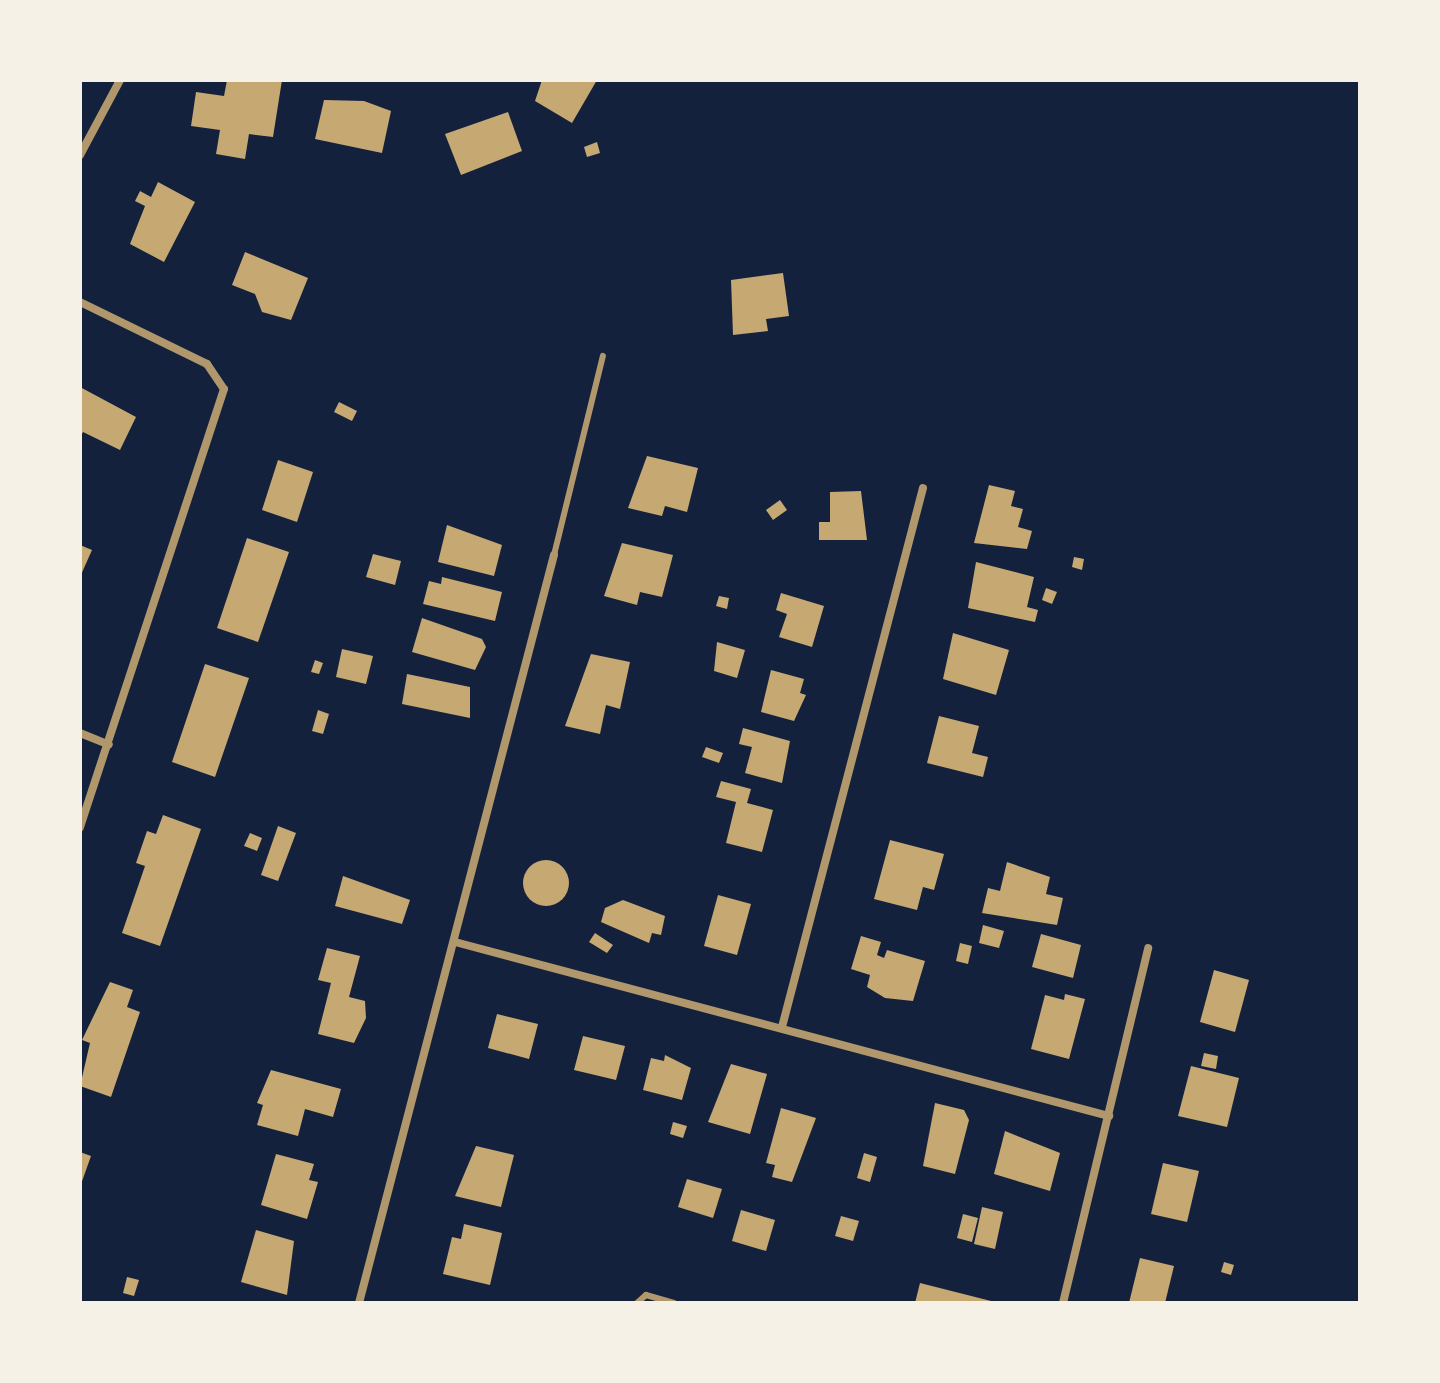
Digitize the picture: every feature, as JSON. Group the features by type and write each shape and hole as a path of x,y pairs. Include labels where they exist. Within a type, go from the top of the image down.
{"street":[{"path":"80,155 120,80"},
{"path":"80,302 197,358 222,379 222,409 80,828"},
{"path":"782,1027 923,488"},
{"path":"359,1303 554,555"},
{"path":"80,733 109,745"},
{"path":"455,942 1109,1116"},
{"path":"1063,1303 1148,948"}],"lane":[{"path":"554,555 603,356"},
{"path":"637,1303 646,1295 674,1303"}],"building":[{"path":"227,80 282,80 273,137 249,134 245,159 216,154 220,130 191,126 196,92 224,96"},
{"path":"542,80 597,80 572,123 535,101"},
{"path":"324,100 364,101 391,111 382,153 315,139"},
{"path":"508,112 522,151 461,175 445,134"},
{"path":"597,142 600,153 587,157 584,147"},
{"path":"158,182 195,202 164,262 130,244 145,206 135,201 140,191 151,197"},
{"path":"245,252 308,278 291,320 262,312 255,294 232,285"},
{"path":"783,273 789,316 766,319 768,331 733,335 731,280"},
{"path":"80,387 136,417 120,450 83,432 80,437"},
{"path":"339,402 357,411 352,421 334,412"},
{"path":"647,456 698,468 687,512 665,506 662,516 628,508"},
{"path":"278,460 313,472 297,522 262,510"},
{"path":"989,485 1015,491 1011,506 1023,509 1018,527 1032,531 1027,549 974,543"},
{"path":"861,491 867,540 819,540 819,522 830,522 830,492"},
{"path":"780,500 787,510 773,520 766,510"},
{"path":"447,525 502,545 494,576 438,562"},
{"path":"247,538 289,552 258,642 217,628"},
{"path":"622,543 673,555 662,597 640,592 637,605 604,596"},
{"path":"80,545 92,550 80,577"},
{"path":"373,554 401,561 395,585 366,577"},
{"path":"1074,557 1084,559 1082,570 1072,567"},
{"path":"976,562 1034,577 1027,607 1038,610 1035,622 968,608"},
{"path":"442,577 502,592 495,621 423,604 429,581 441,584"},
{"path":"1046,588 1057,592 1052,604 1042,600"},
{"path":"781,593 824,606 812,647 779,637 787,614 776,610"},
{"path":"719,596 729,598 727,609 716,606"},
{"path":"422,618 482,639 486,647 475,670 412,652"},
{"path":"953,633 1009,650 996,695 943,679"},
{"path":"717,642 745,650 737,678 714,671"},
{"path":"342,649 373,656 366,684 336,677"},
{"path":"591,654 630,662 620,709 606,705 600,734 565,726"},
{"path":"315,660 323,663 319,674 311,672"},
{"path":"205,664 249,678 215,777 172,762"},
{"path":"771,670 804,679 800,693 806,695 794,721 761,712"},
{"path":"407,674 470,687 470,718 402,704"},
{"path":"318,710 329,714 323,734 312,731"},
{"path":"939,716 979,726 972,753 988,757 983,777 927,763"},
{"path":"743,728 790,741 782,783 745,773 752,747 739,744"},
{"path":"706,747 723,753 719,763 702,757"},
{"path":"721,781 751,789 747,803 773,810 762,852 726,843 736,802 716,797"},
{"path":"163,815 201,829 160,946 122,933 145,866 136,863 147,831 156,834"},
{"path":"278,826 296,833 278,881 261,875"},
{"path":"250,833 262,838 257,851 244,846"},
{"path":"890,840 944,854 934,890 923,887 917,910 874,899"},
{"path":"546,860 562,867 569,883 562,899 546,906 530,899 523,883 530,867"},
{"path":"1007,862 1050,877 1046,894 1063,898 1057,925 982,913 988,888 1000,891"},
{"path":"343,876 410,900 402,924 335,906"},
{"path":"718,895 751,904 737,955 704,946"},
{"path":"623,900 665,916 661,935 652,933 649,943 601,922 605,908"},
{"path":"983,925 1004,931 999,948 979,943"},
{"path":"595,933 613,945 607,953 589,942"},
{"path":"1041,934 1081,945 1073,978 1032,967"},
{"path":"861,936 881,942 877,955 884,958 887,950 925,961 913,1001 885,998 867,987 870,975 851,969"},
{"path":"960,943 972,946 968,964 956,961"},
{"path":"327,948 360,956 349,997 365,1001 366,1018 354,1043 318,1034 331,983 318,980"},
{"path":"1214,970 1249,980 1235,1032 1200,1022"},
{"path":"110,982 133,990 127,1007 140,1012 111,1097 80,1086 90,1043 82,1040"},
{"path":"1065,994 1085,999 1069,1059 1031,1049 1045,995 1064,1000"},
{"path":"497,1014 538,1024 529,1059 488,1048"},
{"path":"583,1036 625,1046 616,1080 574,1070"},
{"path":"1204,1053 1218,1056 1216,1069 1201,1066"},
{"path":"665,1055 691,1068 682,1100 643,1090 651,1058 664,1061"},
{"path":"731,1064 767,1074 750,1134 708,1122"},
{"path":"1191,1066 1239,1078 1227,1127 1178,1116"},
{"path":"271,1070 341,1089 333,1117 305,1109 298,1136 257,1125 263,1105 257,1103"},
{"path":"935,1103 964,1110 969,1120 955,1174 923,1166"},
{"path":"781,1108 816,1118 792,1182 772,1177 775,1165 766,1163"},
{"path":"673,1122 687,1126 683,1138 670,1134"},
{"path":"1005,1131 1060,1153 1050,1191 994,1174"},
{"path":"476,1146 514,1155 501,1207 455,1196"},
{"path":"80,1152 91,1156 80,1187"},
{"path":"864,1153 877,1157 870,1182 857,1178"},
{"path":"276,1154 314,1164 309,1180 318,1182 307,1219 261,1205"},
{"path":"1163,1163 1199,1171 1187,1222 1151,1214"},
{"path":"687,1179 722,1189 713,1218 678,1207"},
{"path":"982,1207 1003,1212 995,1249 974,1244"},
{"path":"741,1210 775,1220 766,1251 732,1241"},
{"path":"963,1214 978,1218 972,1242 957,1238"},
{"path":"841,1216 859,1221 853,1241 835,1236"},
{"path":"464,1224 502,1233 490,1285 443,1274 452,1237 461,1239"},
{"path":"256,1230 294,1241 287,1295 241,1282"},
{"path":"1140,1258 1174,1266 1165,1303 1129,1303"},
{"path":"1224,1262 1234,1265 1231,1275 1221,1272"},
{"path":"127,1277 139,1280 134,1296 123,1293"},
{"path":"920,1283 995,1302 995,1303 915,1303"}]}
